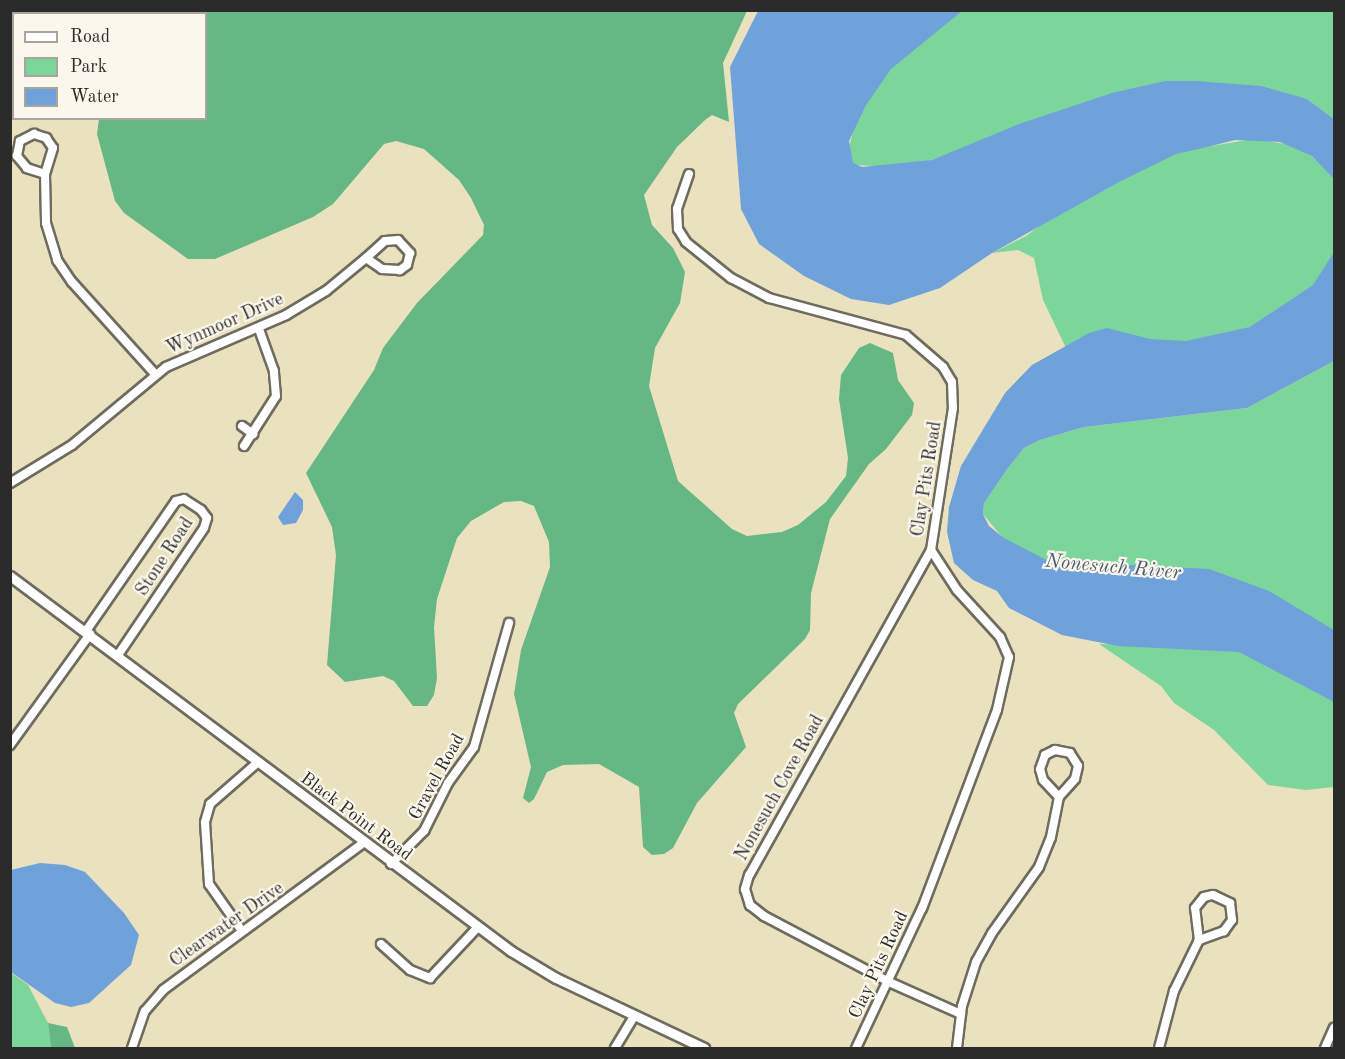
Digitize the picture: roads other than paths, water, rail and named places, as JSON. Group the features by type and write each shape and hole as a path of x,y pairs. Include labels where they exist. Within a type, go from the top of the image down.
{"main road":[{"name":"Black Point Road","path":"10,576 88,632 257,763 477,928 536,966 634,1016 704,1048"}],"street":[{"path":"45,174 27,168 18,159 19,144 28,135 43,136 52,145 53,154 45,174 45,223 57,260 72,282 155,374"},
{"name":"Clay Pits Road","path":"689,174 677,209 678,229 686,242 731,278 779,301 906,335 943,367 952,382 953,408 931,550 957,590 1000,637 1010,662 998,710 966,796 889,982 856,1048"},
{"name":"Wynmoor Drive","path":"10,483 72,445 155,374 192,353 259,329 314,299 366,258 391,240 404,243 410,253 407,265 397,271 382,269 366,258"},
{"path":"244,446 276,396 274,371 259,329"},
{"path":"242,426 253,434"},
{"name":"Stone Road","path":"88,632 176,501 184,499 201,510 207,518 204,528 118,655"},
{"name":"Nonesuch Cove Road","path":"931,550 757,859 745,889 750,905 764,916 889,982 961,1014"},
{"name":"Gravel Road","path":"391,864 424,831 448,783 471,754 509,623"},
{"path":"10,745 88,632"},
{"path":"957,1048 961,1014 981,952 1039,867 1051,837 1059,797 1075,779 1078,769 1073,756 1059,750 1045,755 1040,770 1043,780 1059,797"},
{"path":"242,931 209,884 205,822 210,804 257,763"},
{"name":"Clearwater Drive","path":"132,1048 145,1011 163,990 363,843"},
{"path":"1159,1048 1174,991 1199,940 1194,915 1196,905 1207,896 1222,897 1232,906 1231,924 1224,931 1199,940"},
{"path":"381,944 410,970 430,978 477,928"},
{"path":"615,1048 634,1016"},
{"path":"1325,1048 1335,1028"}],"water":[{"path":"758,11 962,11 891,69 866,105 849,141 853,163 862,167 932,160 1019,124 1112,93 1165,81 1195,81 1261,86 1307,99 1334,119 1334,179 1312,156 1280,142 1235,140 1176,154 1119,182 992,253 940,288 889,305 851,299 804,276 759,244 741,209 730,67"},
{"name":"Nonesuch River","path":"1334,252 1334,361 1247,408 1084,427 1040,440 1024,448 1008,468 984,503 983,514 989,526 1004,538 1060,567 1078,571 1132,565 1209,569 1269,591 1334,630 1334,702 1239,652 1118,646 1062,635 1009,608 997,591 973,580 954,563 947,532 949,507 961,466 1005,393 1032,365 1089,333 1107,328 1150,339 1186,341 1250,327 1313,285"},
{"path":"295,492 303,500 303,510 296,523 283,525 278,517"},
{"path":"40,863 65,865 85,872 124,913 139,935 131,965 89,1003 71,1007 55,1003 11,972 11,870"}]}
